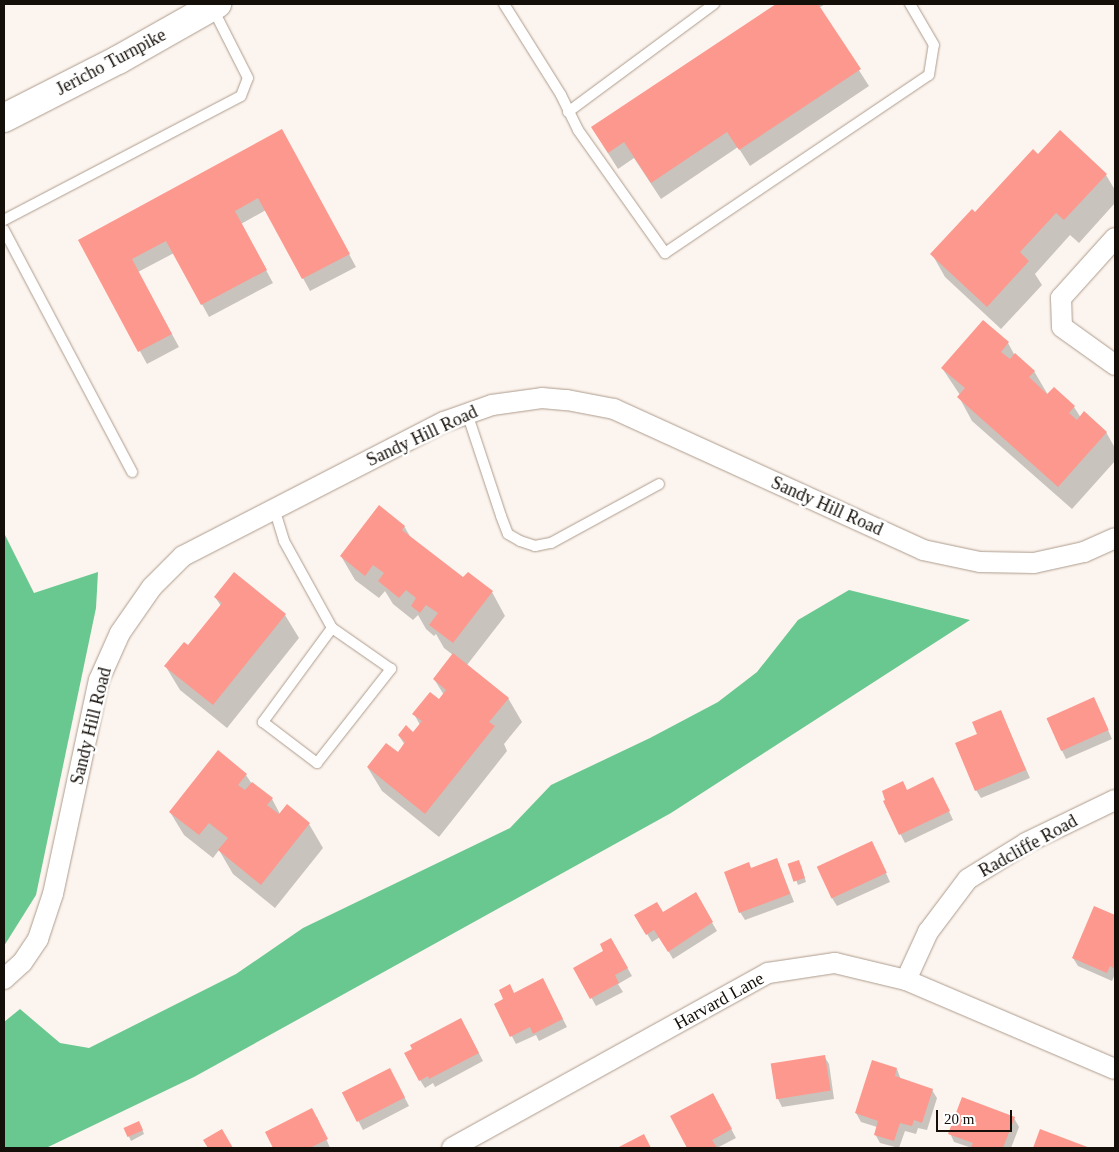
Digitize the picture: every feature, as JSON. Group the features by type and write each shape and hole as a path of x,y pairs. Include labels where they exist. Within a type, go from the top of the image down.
{"main road":[{"name":"Jericho Turnpike","path":"4,118 118,60 215,5"}],"street":[{"path":"1115,238 1061,298 1062,327 1115,365"},
{"name":"Sandy Hill Road","path":"4,979 22,963 38,939 53,894 99,680 120,633 152,587 183,556 444,422 492,405 542,398 567,400 614,409 923,550 980,562 1034,563 1084,552 1115,538"},
{"name":"Radcliffe Road","path":"906,980 928,932 968,879 1026,843 1115,800"},
{"name":"Harvard Lane","path":"452,1148 768,973 835,963 906,980 1115,1069"}],"lane":[{"path":"504,4 562,95 568,112 578,130 665,254 929,75 934,45 910,4"},
{"path":"568,112 714,4"},
{"path":"4,220 241,96 248,78 215,5"},
{"path":"4,230 132,472"},
{"path":"467,413 508,534 520,541 535,546 551,543 659,484"},
{"path":"274,508 284,541 332,628 391,669 317,763 263,722 332,628"}],"green space":[{"path":"4,533 34,593 98,572 96,608 36,895 4,946"},
{"path":"849,590 970,620 671,813 194,1077 46,1148 4,1148 4,1022 20,1009 60,1043 89,1048 236,974 303,928 510,828 551,785 650,738 718,702 757,672 798,620"}],"building":[{"path":"776,4 818,4 861,69 739,150 727,132 651,183 624,142 608,153 591,127"},
{"path":"282,129 350,254 302,279 258,198 235,211 267,270 201,305 166,241 132,259 172,334 138,352 78,240"},
{"path":"1060,130 1107,174 1064,220 1056,213 1020,252 1029,261 987,307 930,254 972,209 975,212 1033,149 1038,154"},
{"path":"983,320 1009,342 1001,352 1010,359 1015,353 1035,371 1029,377 1047,394 1054,387 1075,406 1069,413 1077,420 1084,411 1107,432 1058,487 957,397 965,388 941,368"},
{"path":"379,505 405,526 402,530 463,577 468,572 493,591 453,643 429,625 438,613 426,605 420,613 411,606 416,598 406,590 399,598 378,581 384,573 373,565 365,576 340,556"},
{"path":"234,572 286,614 213,705 164,666 184,642 188,645 222,603 214,597"},
{"path":"453,653 509,698 489,722 495,726 425,814 367,767 386,743 398,752 405,742 398,735 406,725 413,732 422,721 412,714 430,692 439,699 446,690 433,679"},
{"path":"1094,697 1109,730 1061,751 1046,718"},
{"path":"1001,710 1026,770 975,791 955,743 977,734 972,722"},
{"path":"218,750 247,774 238,785 245,790 252,782 273,798 267,805 279,814 287,804 310,823 261,885 218,850 228,838 209,823 199,835 169,812"},
{"path":"933,777 950,811 899,835 883,801 885,800 882,791 903,781 907,790"},
{"path":"872,841 887,873 832,899 817,867"},
{"path":"777,858 790,894 739,913 724,872 749,862 751,868"},
{"path":"799,860 805,878 793,882 788,864"},
{"path":"696,892 713,922 668,952 654,930 646,935 634,915 657,902 663,912"},
{"path":"1094,906 1115,915 1115,969 1110,966 1107,973 1072,958"},
{"path":"611,938 628,968 615,975 619,983 590,999 573,968 603,951 600,944"},
{"path":"543,978 563,1019 533,1034 530,1027 510,1037 494,1004 503,999 499,990 510,984 514,993"},
{"path":"461,1018 479,1053 429,1079 428,1076 419,1081 404,1053 412,1049 410,1045"},
{"path":"825,1055 831,1091 776,1099 771,1064"},
{"path":"872,1060 897,1068 895,1076 933,1089 922,1123 914,1120 912,1126 900,1123 894,1141 874,1135 878,1121 855,1113"},
{"path":"390,1068 405,1097 357,1122 342,1093"},
{"path":"713,1093 732,1129 712,1140 717,1148 687,1148 670,1116"},
{"path":"962,1097 1015,1117 1003,1148 971,1148 973,1143 948,1134"},
{"path":"312,1108 328,1139 310,1148 273,1148 265,1132"},
{"path":"139,1121 143,1130 128,1137 123,1128"},
{"path":"222,1129 233,1148 208,1148 203,1140"},
{"path":"1040,1129 1090,1148 1033,1148"},
{"path":"644,1134 651,1148 617,1148"}]}
